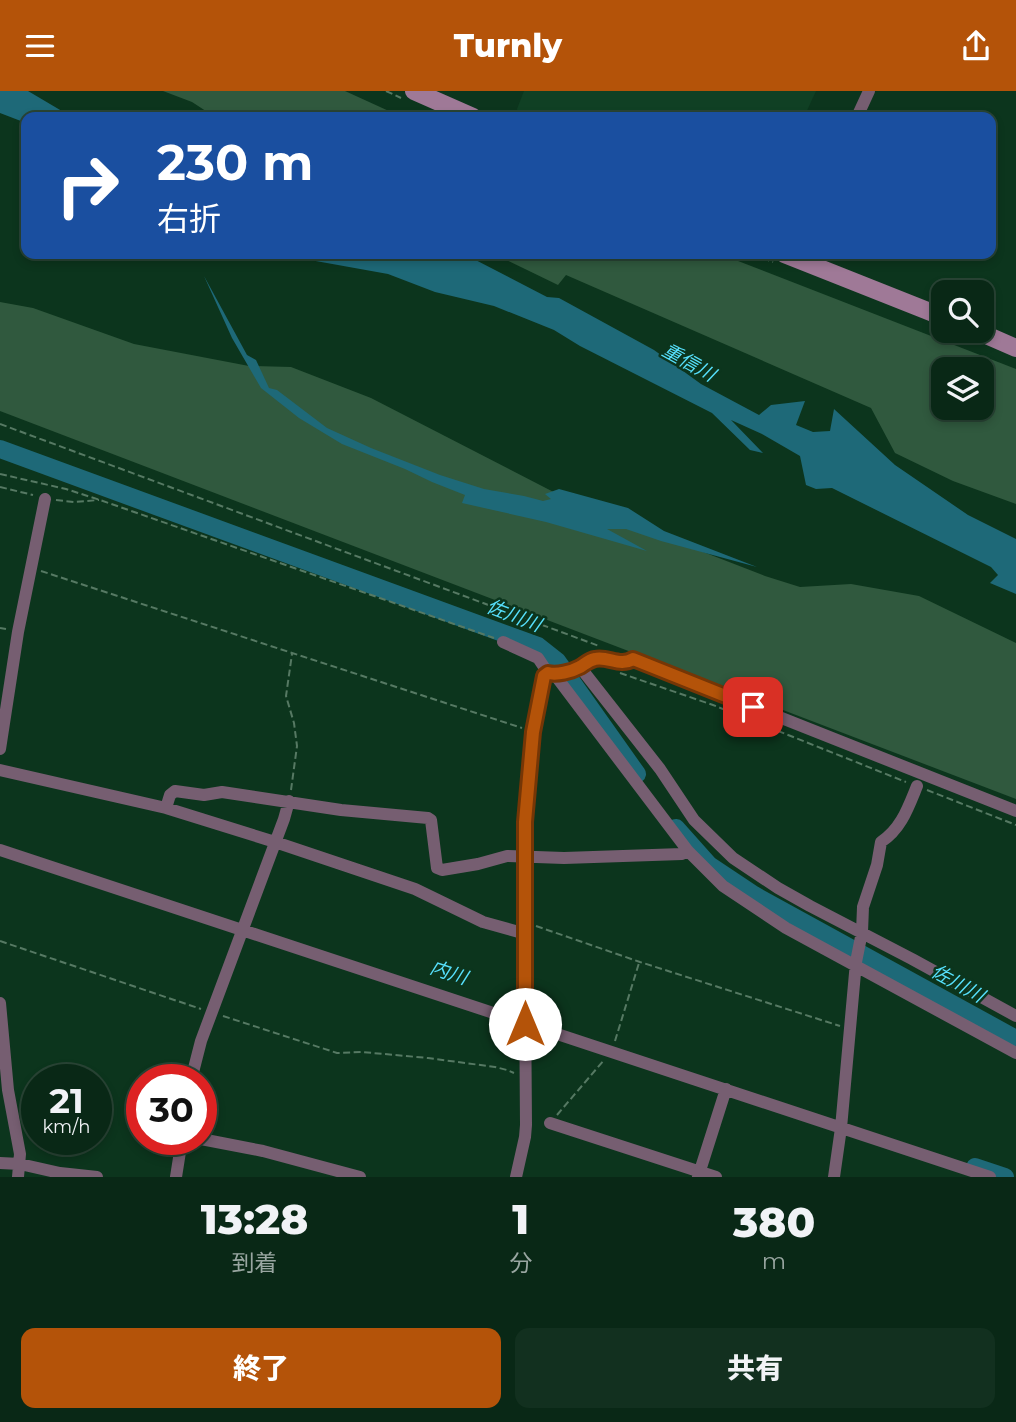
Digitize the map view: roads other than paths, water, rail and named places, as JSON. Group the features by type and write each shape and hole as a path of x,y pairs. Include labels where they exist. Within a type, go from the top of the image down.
{"street":[{"path":"414,91 462,112"},
{"path":"859,112 869,91"},
{"path":"802,259 931,312"},
{"path":"994,338 1016,348"},
{"path":"0,749 18,632 45,499"},
{"path":"503,642 538,658 558,679 688,851 723,886 786,928 855,963 1016,1053"},
{"path":"516,1177 525,1137 524,857 533,732 543,680 552,673 578,668 592,659 627,662 633,659 1016,811"},
{"path":"578,668 660,769 694,820 733,858 778,888 1016,1016"},
{"path":"0,770 166,808 415,889 483,922 525,928"},
{"path":"834,1177 863,907 877,865 881,842 892,835 900,824 917,786"},
{"path":"166,808 170,795 175,791 195,795 231,792 341,810 428,818 431,820 437,868 442,870 507,856 604,857 682,854 688,851"},
{"path":"195,1064 289,801"},
{"path":"0,850 990,1177"},
{"path":"0,1003 8,1090 20,1154 19,1171"},
{"path":"699,1174 726,1089"},
{"path":"550,1123 699,1174 716,1177"},
{"path":"217,1142 263,1151 360,1177"},
{"path":"176,1177 179,1155"},
{"path":"0,1163 19,1171 97,1177"}],"water":[{"path":"0,91 28,91 64,112 21,112 21,121 0,113"},
{"path":"305,259 474,259 547,297 559,298 654,350 701,384 759,415 771,405 805,401 796,425 813,432 830,431 834,409 895,465 968,515 1016,539 1016,594 990,583 998,575 991,567 832,488 816,489 806,485 800,456 762,434 731,420 763,453 750,450 712,413 554,330 494,306 435,292 388,274"},
{"path":"204,276 247,355 256,360 269,388 277,390 327,428 440,475 484,489 543,501 551,499 545,494 559,489 628,508 664,531 757,567 626,529 607,529 647,551 546,522 462,503 465,495 342,444 299,418 261,388 232,338"}],"waterway":[{"name":"佐川川","path":"0,449 538,646 557,661 637,774"},
{"name":"佐川川","path":"676,828 709,865 754,895 1016,1039"},
{"name":"内川","path":"975,1167 1005,1177"}],"water label":[{"name":"重信川","path":"689,362"}]}
